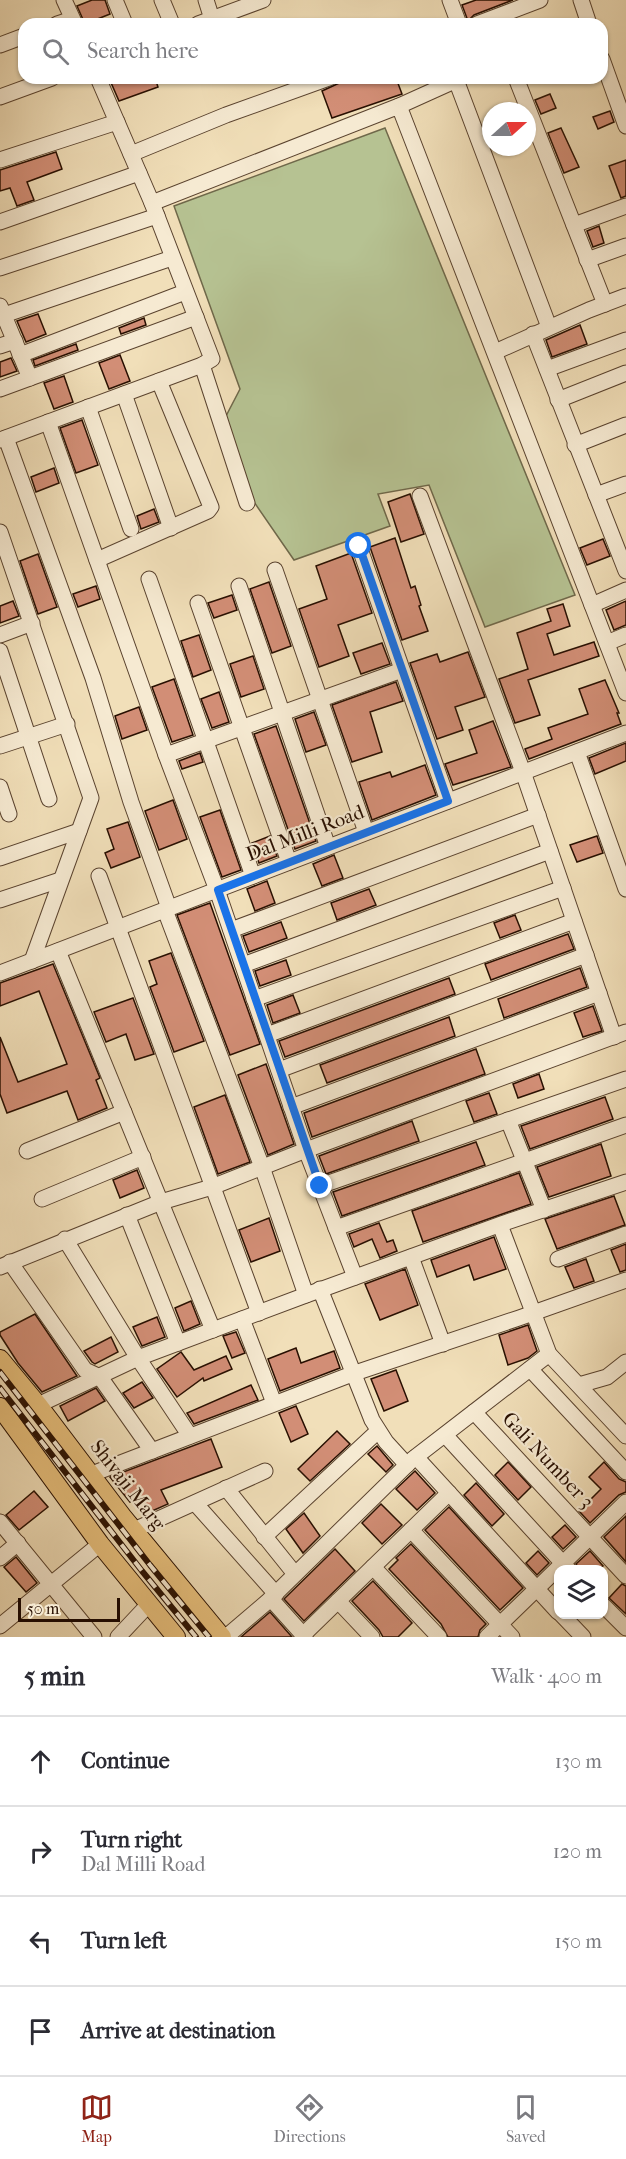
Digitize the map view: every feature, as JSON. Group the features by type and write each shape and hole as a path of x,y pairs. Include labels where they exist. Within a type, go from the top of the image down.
{"main road":[{"name":"Shivaji Marg","path":"0,1359 134,1530 224,1637"},
{"path":"0,1407 100,1544 176,1637"}],"street":[{"path":"64,0 73,18"},
{"path":"115,0 122,18"},
{"path":"162,0 170,18"},
{"path":"205,18 206,0"},
{"path":"450,0 457,18"},
{"path":"493,18 540,0"},
{"path":"581,0 588,18"},
{"path":"213,18 256,1"},
{"path":"0,45 18,38"},
{"path":"608,76 626,126"},
{"path":"0,97 36,84"},
{"path":"101,84 154,210 212,356 211,361 3,439 93,678 167,909 261,1167 313,1292 378,1431 449,1493 554,1607"},
{"path":"131,154 226,115 311,84"},
{"path":"0,268 154,210 448,84"},
{"path":"461,84 549,327"},
{"path":"518,84 605,304"},
{"path":"399,106 592,605 623,676 626,693"},
{"path":"0,160 117,122"},
{"path":"0,222 139,173"},
{"path":"574,225 626,206"},
{"path":"587,260 626,246"},
{"path":"30,378 12,347 2,311 172,258"},
{"path":"12,347 185,292"},
{"path":"495,352 626,296"},
{"path":"0,389 196,317"},
{"path":"533,334 575,445 621,547 626,571"},
{"path":"547,369 626,340"},
{"path":"202,365 247,503"},
{"path":"558,400 626,373"},
{"path":"97,560 208,511 211,507 159,381"},
{"path":"124,394 171,528"},
{"path":"88,407 131,529"},
{"path":"48,422 166,755 218,890 306,1150 355,1277"},
{"path":"575,445 626,425"},
{"path":"596,495 626,484"},
{"path":"152,1451 100,1377 84,1370 5,1264 160,1200 212,1187 306,1150 620,1035 599,993 523,772 420,496"},
{"path":"0,532 91,798 32,962"},
{"path":"359,546 448,801"},
{"path":"275,570 366,832"},
{"path":"149,579 252,876"},
{"path":"239,586 328,847"},
{"path":"592,605 626,590"},
{"path":"198,603 289,862"},
{"path":"0,635 32,623"},
{"path":"607,643 626,635"},
{"path":"0,651 49,799"},
{"path":"166,755 402,670"},
{"path":"0,746 67,724"},
{"name":"Dal Milli Road","path":"0,973 59,953 117,928 626,733"},
{"path":"577,752 626,889"},
{"path":"0,787 9,814"},
{"path":"231,930 538,815"},
{"path":"0,858 79,831"},
{"path":"243,966 550,851"},
{"path":"99,876 259,1312"},
{"path":"0,900 60,880"},
{"path":"254,999 563,888"},
{"path":"267,1035 574,921"},
{"path":"59,953 213,1330"},
{"path":"279,1070 586,955"},
{"path":"291,1107 599,993"},
{"path":"320,1186 626,1079"},
{"path":"27,1151 124,1112"},
{"path":"508,1120 544,1210"},
{"path":"336,1228 626,1125"},
{"path":"42,1198 143,1158"},
{"path":"38,1405 138,1358 259,1312 626,1182"},
{"path":"127,1215 178,1343"},
{"path":"500,1225 549,1354 626,1436"},
{"path":"558,1259 626,1234"},
{"path":"65,1239 138,1358 190,1436"},
{"path":"411,1257 443,1344"},
{"path":"92,1474 352,1374 626,1280"},
{"path":"242,1319 274,1403"},
{"path":"224,1637 273,1596 412,1461 549,1354"},
{"path":"579,1385 607,1377 626,1362"},
{"path":"530,1369 626,1472"},
{"name":"Gali Number 3","path":"474,1412 590,1537 623,1566"},
{"path":"264,1537 378,1431"},
{"path":"445,1435 565,1565"},
{"path":"134,1530 265,1471"},
{"path":"226,1488 296,1574"},
{"path":"195,1503 304,1636 449,1493"},
{"path":"567,1565 590,1537 626,1502"},
{"path":"0,1522 52,1584 87,1634"},
{"path":"411,1530 512,1637"},
{"path":"0,1558 18,1543"},
{"path":"0,1626 100,1544"},
{"path":"373,1567 439,1637"},
{"path":"486,1637 554,1576"},
{"path":"338,1601 372,1637"},
{"path":"118,1637 148,1605"},
{"path":"608,1611 626,1628"},
{"path":"566,1619 583,1637"}],"green space":[{"path":"385,128 575,595 485,627 429,485 378,494 390,526 294,560 254,502 225,418 240,389 174,206"}],"building":[{"path":"92,0 105,0 110,14 100,18 82,18 77,6"},
{"path":"476,0 513,0 471,18 467,18 462,5"},
{"path":"112,84 157,84 158,87 119,101"},
{"path":"337,84 398,84 402,94 332,118 322,91"},
{"path":"550,94 556,108 541,114 535,100"},
{"path":"610,111 614,122 598,129 593,117"},
{"path":"561,128 579,167 564,173 548,133"},
{"path":"56,152 62,169 27,182 34,200 17,206 10,188 0,191 0,170"},
{"path":"626,160 626,196 621,198 609,166"},
{"path":"599,226 604,243 593,247 587,231"},
{"path":"38,314 46,334 26,342 17,321"},
{"path":"144,318 146,325 121,334 119,328"},
{"path":"580,325 587,344 552,357 546,340"},
{"path":"76,344 78,350 35,366 33,360"},
{"path":"120,355 130,381 109,389 99,363"},
{"path":"11,358 17,371 0,377 0,362"},
{"path":"64,376 73,402 54,409 44,383"},
{"path":"82,420 98,465 76,473 60,428"},
{"path":"54,468 59,483 36,492 31,477"},
{"path":"410,494 424,534 401,542 388,502"},
{"path":"154,509 159,522 141,529 137,516"},
{"path":"395,538 411,588 415,586 428,631 402,640 370,547"},
{"path":"603,539 610,556 587,565 580,548"},
{"path":"351,553 372,613 338,625 349,656 319,667 299,609 327,599 316,566"},
{"path":"38,554 57,607 38,614 20,561"},
{"path":"269,582 291,646 272,653 250,589"},
{"path":"96,586 100,599 78,607 73,594"},
{"path":"232,595 237,610 214,618 208,603"},
{"path":"13,601 19,616 0,623 0,606"},
{"path":"626,601 626,625 614,630 606,610"},
{"path":"563,604 570,626 547,634 554,655 594,642 599,656 528,680 540,715 515,723 499,679 528,669 517,633 551,621 547,609"},
{"path":"199,635 211,670 193,677 181,641"},
{"path":"382,643 390,664 361,674 353,653"},
{"path":"468,652 485,697 455,707 463,730 437,739 410,663 437,654 440,662"},
{"path":"253,656 264,689 241,697 230,664"},
{"path":"174,679 193,735 172,742 152,687"},
{"path":"605,680 619,713 617,713 621,724 529,759 525,749 552,739 548,728 588,714 579,689"},
{"path":"396,682 403,701 370,712 382,752 352,762 332,705"},
{"path":"219,692 229,722 212,728 201,699"},
{"path":"139,707 147,730 122,739 115,716"},
{"path":"314,712 326,745 306,752 295,719"},
{"path":"493,721 511,767 453,785 445,764 477,753 469,730"},
{"path":"276,726 316,841 295,849 254,734"},
{"path":"626,743 626,761 595,774 589,758"},
{"path":"200,753 203,762 182,769 179,761"},
{"path":"425,765 436,795 372,820 359,782 390,772 392,777"},
{"path":"173,800 187,839 159,850 145,811"},
{"path":"220,810 241,870 222,877 200,817"},
{"path":"128,822 140,857 111,868 105,853 114,849 107,829"},
{"path":"270,836 277,856 259,863 252,843"},
{"path":"597,836 603,853 577,862 570,845"},
{"path":"334,855 343,878 322,886 313,864"},
{"path":"267,881 275,903 255,911 247,889"},
{"path":"369,889 376,905 337,920 331,903"},
{"path":"210,903 260,1044 230,1055 177,915"},
{"path":"515,915 521,930 500,938 494,923"},
{"path":"281,922 287,938 249,952 243,936"},
{"path":"568,934 574,949 491,980 485,964"},
{"path":"171,953 204,1041 174,1052 150,987 157,984 149,961"},
{"path":"286,960 291,975 260,986 255,971"},
{"path":"53,964 100,1078 96,1080 107,1108 78,1120 67,1091 7,1113 0,1094 0,1037 18,1082 67,1064 39,991 0,1006 0,983"},
{"path":"580,968 587,987 504,1018 498,999"},
{"path":"449,978 455,994 285,1057 279,1041"},
{"path":"293,995 300,1013 273,1023 267,1005"},
{"path":"133,998 154,1054 135,1060 126,1034 106,1042 94,1012"},
{"path":"593,1006 602,1031 583,1037 574,1013"},
{"path":"449,1017 455,1036 327,1083 320,1065"},
{"path":"476,1049 485,1074 312,1137 304,1113"},
{"path":"266,1064 294,1144 268,1155 238,1075"},
{"path":"539,1074 544,1089 518,1098 513,1084"},
{"path":"489,1093 497,1114 474,1122 466,1101"},
{"path":"225,1095 250,1162 218,1174 194,1107"},
{"path":"605,1097 613,1119 530,1149 521,1126"},
{"path":"412,1121 419,1141 326,1174 319,1156"},
{"path":"476,1142 485,1165 342,1216 333,1192"},
{"path":"601,1144 611,1176 549,1197 537,1167"},
{"path":"137,1170 144,1188 120,1198 113,1180"},
{"path":"519,1173 531,1204 423,1242 412,1211"},
{"path":"614,1196 625,1225 557,1249 545,1219"},
{"path":"269,1218 280,1251 251,1262 239,1230"},
{"path":"379,1223 387,1242 393,1240 397,1251 380,1258 372,1239 354,1247 349,1234"},
{"path":"494,1237 506,1269 474,1280 469,1265 437,1277 431,1260"},
{"path":"626,1244 626,1270 620,1272 611,1250"},
{"path":"586,1259 594,1281 574,1288 565,1267"},
{"path":"405,1269 418,1305 380,1320 365,1284"},
{"path":"191,1301 200,1324 184,1331 175,1308"},
{"path":"35,1314 77,1376 42,1392 18,1363 0,1335 0,1332"},
{"path":"157,1317 165,1337 142,1346 133,1327"},
{"path":"528,1325 537,1351 528,1358 508,1365 499,1335"},
{"path":"236,1332 245,1353 232,1358 223,1336"},
{"path":"111,1337 118,1352 95,1364 92,1362 84,1351"},
{"path":"296,1348 301,1363 334,1351 340,1368 280,1391 268,1359"},
{"path":"181,1352 194,1370 226,1356 232,1369 204,1381 203,1378 177,1397 157,1369"},
{"path":"396,1370 408,1401 384,1411 371,1379"},
{"path":"142,1382 153,1398 134,1408 123,1393"},
{"path":"251,1385 258,1400 194,1424 187,1413"},
{"path":"96,1388 105,1401 68,1421 60,1406"},
{"path":"296,1406 308,1434 291,1442 279,1413"},
{"path":"337,1431 350,1444 310,1481 298,1469"},
{"path":"211,1439 222,1467 161,1490 168,1504 143,1515 136,1500 130,1502 110,1477"},
{"path":"377,1446 393,1465 386,1472 368,1454"},
{"path":"508,1462 531,1487 518,1500 495,1475"},
{"path":"604,1462 619,1479 626,1482 626,1492 619,1495 590,1523 579,1511 601,1489 589,1477"},
{"path":"415,1471 435,1493 417,1510 396,1489"},
{"path":"476,1483 504,1514 492,1526 464,1495"},
{"path":"34,1491 48,1507 19,1530 6,1515"},
{"path":"381,1504 402,1525 382,1544 362,1523"},
{"path":"449,1507 523,1588 500,1610 425,1530"},
{"path":"304,1513 320,1536 303,1553 286,1529"},
{"path":"626,1516 626,1562 604,1537"},
{"path":"565,1525 576,1537 563,1549 552,1537"},
{"path":"411,1544 486,1624 480,1630 478,1637 448,1637 441,1624 389,1569 398,1560 396,1558"},
{"path":"335,1549 355,1571 304,1621 284,1599"},
{"path":"538,1551 549,1563 537,1575 526,1563"},
{"path":"590,1551 602,1565 577,1565"},
{"path":"16,1557 37,1583 26,1592 4,1567"},
{"path":"373,1581 412,1623 398,1637 383,1637 352,1601"},
{"path":"622,1584 626,1586 626,1614 609,1598"},
{"path":"270,1612 292,1637 241,1637"}],"railway":[{"path":"0,1372 209,1637"},
{"path":"0,1388 196,1637"}],"route":[{"path":"320,1186 218,890 448,801 359,546"}]}
